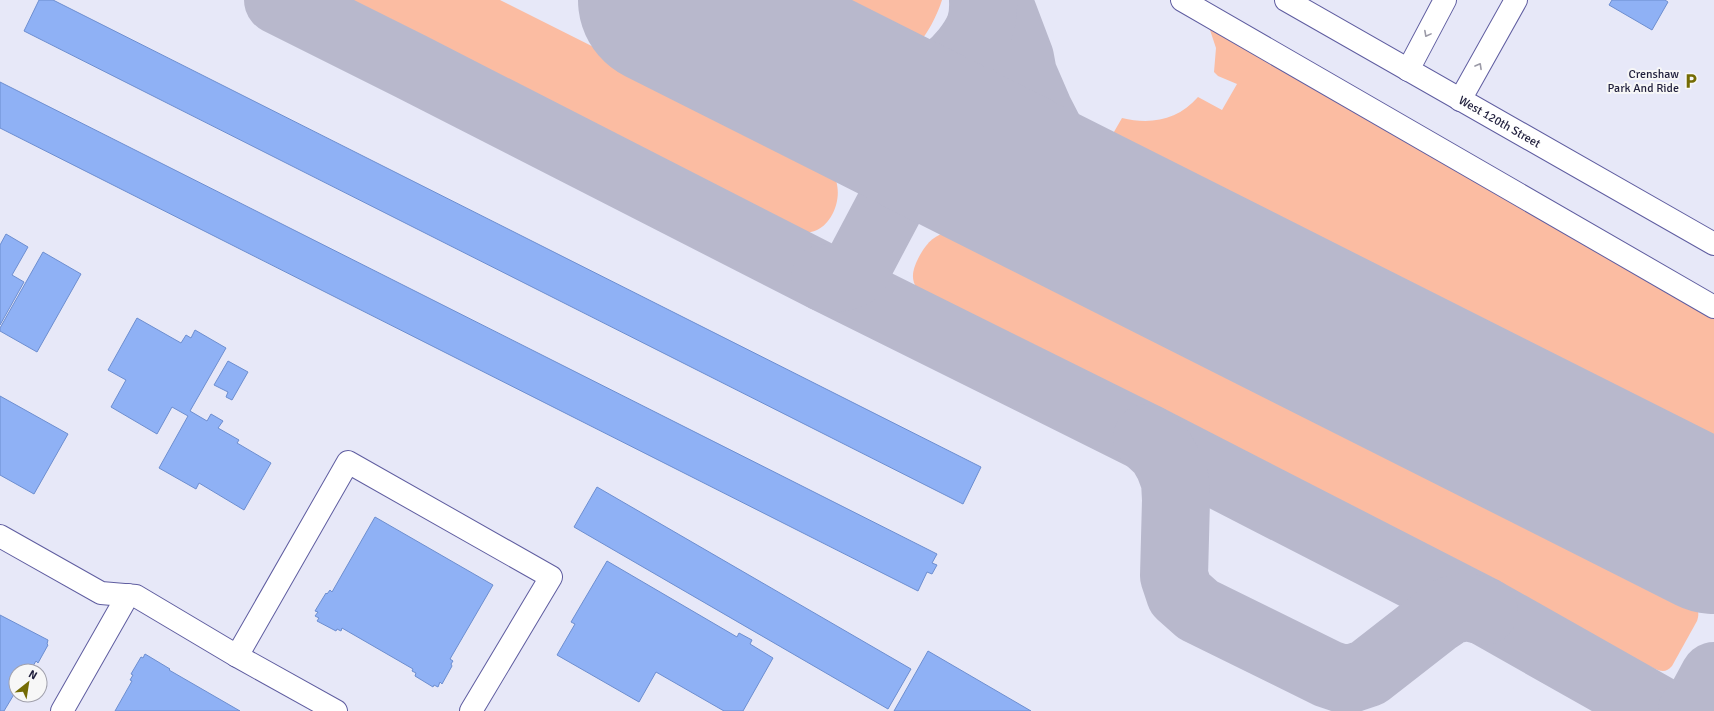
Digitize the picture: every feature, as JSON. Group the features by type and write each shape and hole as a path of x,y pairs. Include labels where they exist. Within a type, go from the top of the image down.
{"main road":[{"path":"1182,0 1714,307"},
{"name":"West 120th Street","path":"1286,0 1714,244"},
{"path":"1408,70 1445,0"},
{"path":"1460,100 1516,0"},
{"path":"236,656 348,462 551,577 471,711"},
{"path":"0,536 101,593 136,596 236,656 336,711"},
{"path":"62,711 128,595"}],"shaded area":[{"path":"331,0 500,0 809,155 829,169 835,178 838,195 833,212 824,226 813,232 792,231 784,228"},
{"path":"816,0 942,0 935,18 923,38 912,48 900,54 873,44 879,32"},
{"path":"1208,24 1714,315 1714,451 1107,144 1122,118 1143,121 1163,119 1182,111 1198,97 1222,110 1237,84 1218,76 1214,72 1216,48"},
{"path":"950,231 969,236 1690,601 1698,610 1697,621 1672,666 1664,671 1655,669 1400,541 929,300 918,290 915,285 913,280 914,268 920,255 929,242 940,234"}],"building":[{"path":"39,0 53,0 981,467 963,504 24,31"},
{"path":"1612,0 1665,0 1668,2 1652,30 1609,5"},
{"path":"0,82 937,554 932,563 937,565 932,574 927,572 918,591 0,128"},
{"path":"6,234 28,247 12,275 24,282 0,325 0,245"},
{"path":"43,252 81,274 37,352 0,331 0,328"},
{"path":"137,318 181,343 186,335 191,338 195,330 226,348 190,411 207,421 211,414 223,421 218,428 239,440 237,443 271,463 244,510 199,483 196,489 159,468 188,416 172,407 157,434 111,407 126,380 108,370"},
{"path":"228,361 248,372 232,400 226,397 228,392 214,385"},
{"path":"0,396 68,434 34,494 0,475"},
{"path":"597,487 911,669 888,709 574,527"},
{"path":"375,517 493,585 450,659 453,661 451,664 452,666 442,684 440,682 438,687 434,685 433,687 415,676 416,673 412,671 413,669 342,628 341,631 337,629 336,631 317,621 319,618 315,616 318,612 315,611 326,593 327,594 330,590 332,592"},
{"path":"607,561 737,637 739,633 752,640 750,644 773,658 743,711 724,711 656,672 639,702 557,655 575,624 571,622"},
{"path":"0,615 48,640 48,645 38,663 36,661 35,663 8,663 9,703 4,711 0,711"},
{"path":"928,651 1031,711 894,711"},
{"path":"145,654 170,669 169,670 240,711 115,711 132,681 130,680 133,675 131,674 141,657 143,658"}],"taxiway":[{"path":"278,0 825,278 1147,438 1484,611 1661,711"},
{"path":"825,278 841,278 855,272 901,185 906,167 903,149 886,121 840,89 853,93 875,95 905,90 933,78 956,61 974,38 980,27 983,15 983,0"},
{"path":"998,0 1020,58 1023,74 1039,111 1056,144 1074,173 1096,198 1120,223 1147,243"},
{"path":"901,185 920,167 938,159 959,158 985,162"},
{"path":"1147,438 1161,451 1169,465 1175,481 1174,576 1180,594 1198,610 1328,674 1340,678 1353,678 1368,673 1451,610 1467,607 1484,611"},
{"path":"1692,711 1700,702 1714,676"}],"runway":[{"path":"663,0 1714,529"}],"place":[{"name":"Crenshaw Park And Ride","path":"1691,81"}]}
